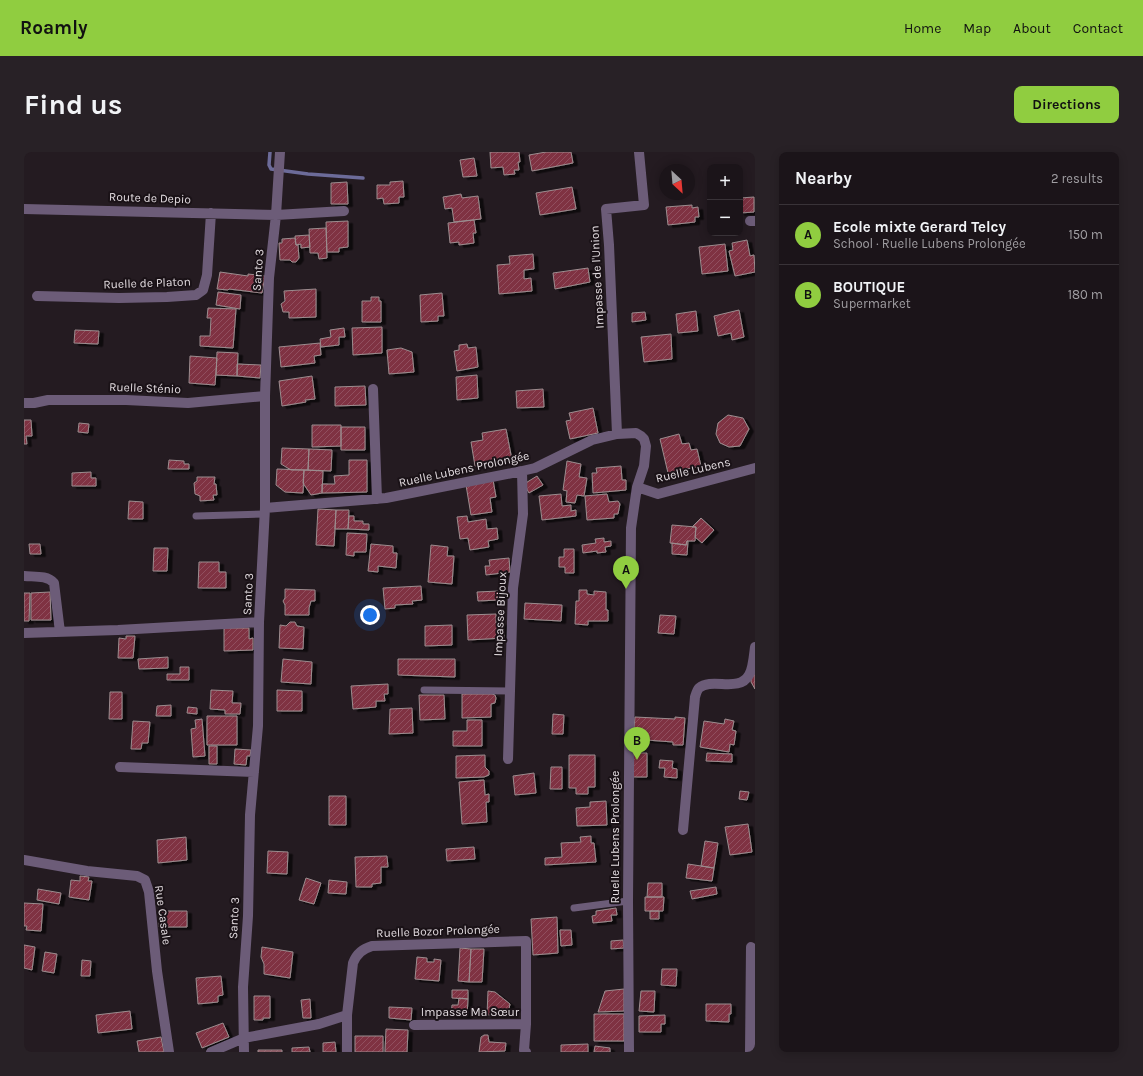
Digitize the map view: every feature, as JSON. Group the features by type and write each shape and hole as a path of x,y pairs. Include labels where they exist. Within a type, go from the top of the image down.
{"street":[{"name":"Santo 3","path":"244,1052 243,987 248,916 250,815 258,726 259,622 265,511 265,396 270,278 280,152"},
{"name":"Impasse de l'Union","path":"617,434 609,245 606,209 644,204 639,152"},
{"name":"Route de Depio","path":"24,208 276,215 344,211"},
{"name":"Ruelle de Platon","path":"37,296 119,298 196,295 203,290 207,275 211,214"},
{"path":"373,390 377,499"},
{"name":"Ruelle Sténio","path":"24,403 34,403 48,400 126,400 188,403 265,396"},
{"name":"Ruelle Lubens Prolongée","path":"265,511 377,499 522,471 535,468 592,440 617,434 636,433 644,439 646,446 644,466 636,488 631,528 628,901 629,1052"},
{"name":"Ruelle Lubens","path":"636,488 658,494 755,468"},
{"name":"Impasse Bijoux","path":"508,759 513,588 523,514 522,471"},
{"path":"24,576 46,577 51,579 54,583 60,632"},
{"path":"24,633 118,630 259,622"},
{"path":"683,830 694,697 698,689 705,685 739,684 744,681 750,675 755,647"},
{"path":"120,767 254,772"},
{"name":"Rue Casale","path":"24,860 87,871 137,876 145,880 149,892 157,971 169,1052"},
{"name":"Ruelle Bozor Prolongée","path":"347,1052 347,1015 353,963 356,956 363,949 372,946 526,942 526,1024"},
{"path":"750,1052 751,947"},
{"path":"211,1052 244,1038 319,1024 347,1015"},
{"path":"524,1051 526,1024"},
{"name":"Impasse Ma Sœur","path":"414,1025 526,1024"}],"lane":[{"path":"196,516 265,511"},
{"path":"424,690 510,691"},
{"path":"574,908 628,901"}],"building":[{"path":"490,152 519,152 519,170 514,170 515,174 504,175 503,167 491,168"},
{"path":"546,152 571,152 573,163 532,171 529,155"},
{"path":"474,158 477,176 463,177 460,160"},
{"path":"403,181 404,197 399,197 399,203 384,204 383,198 377,199 377,185 390,185 390,182"},
{"path":"347,182 348,204 331,204 331,183"},
{"path":"572,187 576,209 540,215 536,193"},
{"path":"461,194 462,198 478,196 481,219 454,222 452,208 445,209 443,197"},
{"path":"754,197 754,212 743,213 743,198"},
{"path":"692,205 692,208 698,207 699,217 695,217 695,222 668,225 666,207"},
{"path":"474,220 476,233 473,233 474,243 459,245 459,242 450,243 448,223"},
{"path":"348,221 348,247 339,248 339,252 327,252 326,222"},
{"path":"326,228 327,258 319,259 318,253 310,253 309,229"},
{"path":"309,235 310,247 301,248 301,244 296,245 295,236"},
{"path":"295,238 296,245 298,245 299,258 296,262 292,262 290,260 280,260 279,243 282,243 282,239"},
{"path":"747,240 750,256 754,255 755,272 735,276 729,251 733,250 732,243"},
{"path":"725,244 728,271 702,274 699,247"},
{"path":"533,254 534,269 524,270 524,279 531,278 532,291 499,294 497,265 510,264 509,256"},
{"path":"588,268 590,282 555,289 553,273"},
{"path":"220,272 248,276 248,274 265,276 262,293 217,289"},
{"path":"316,289 316,317 289,318 289,312 283,312 281,304 285,301 284,291"},
{"path":"218,292 241,295 240,309 216,305"},
{"path":"442,293 444,316 438,316 438,321 421,322 420,295"},
{"path":"371,297 379,297 379,301 381,301 381,322 362,322 362,301 371,301"},
{"path":"208,308 236,309 233,348 200,346 200,336 210,336 211,318 207,318"},
{"path":"739,310 744,337 732,340 731,333 718,336 714,316"},
{"path":"696,311 698,331 678,333 676,314"},
{"path":"645,312 646,320 632,322 632,313"},
{"path":"382,327 382,353 353,355 352,328"},
{"path":"344,328 345,337 339,337 339,345 321,347 320,339 331,337 330,330"},
{"path":"75,330 99,331 98,344 74,343"},
{"path":"671,334 672,359 644,362 641,337"},
{"path":"320,343 321,355 314,356 315,363 281,367 279,347"},
{"path":"467,344 468,348 476,347 478,367 457,371 454,351 459,350 459,345"},
{"path":"401,348 412,352 414,372 389,374 387,350"},
{"path":"217,352 238,353 237,376 216,375"},
{"path":"190,356 217,358 215,385 189,383"},
{"path":"237,364 261,365 260,378 237,376"},
{"path":"477,375 478,398 457,400 456,377"},
{"path":"312,376 315,399 282,406 279,381"},
{"path":"365,386 366,405 335,406 335,387"},
{"path":"543,389 544,407 517,408 516,391"},
{"path":"593,408 598,433 570,439 566,421 571,420 569,413"},
{"path":"728,415 743,418 749,429 740,446 729,447 720,443 716,434 718,423"},
{"path":"24,420 31,420 32,436 26,436 27,444 24,444"},
{"path":"79,423 89,424 88,433 78,432"},
{"path":"312,425 341,425 341,446 312,447"},
{"path":"341,427 365,427 365,450 341,450"},
{"path":"506,429 512,460 475,466 471,442 483,440 482,433"},
{"path":"679,434 682,444 689,443 691,450 697,449 701,466 668,473 660,439"},
{"path":"282,448 309,449 308,470 291,470 281,464"},
{"path":"309,449 332,450 331,471 308,470"},
{"path":"169,460 184,461 184,464 189,464 189,469 168,469"},
{"path":"349,460 367,460 367,492 322,493 322,484 335,484 334,476 349,475"},
{"path":"567,461 581,464 579,477 587,478 584,496 577,495 575,503 566,502 567,491 563,490"},
{"path":"621,466 622,480 626,480 626,490 593,493 592,473 597,473 596,468"},
{"path":"277,469 304,470 303,493 285,492 276,485"},
{"path":"304,470 323,471 322,493 311,495 303,483"},
{"path":"91,472 91,478 96,478 96,486 72,486 72,473"},
{"path":"537,476 543,485 529,493 524,484"},
{"path":"197,477 215,477 214,484 216,484 217,495 213,495 214,500 200,501 200,496 195,494 194,483 197,481"},
{"path":"493,480 496,497 490,498 492,512 471,515 466,485"},
{"path":"561,494 562,506 571,505 571,511 576,510 576,516 542,520 539,496"},
{"path":"607,494 609,502 618,501 620,504 618,514 614,514 614,518 587,520 585,496"},
{"path":"129,501 143,502 143,519 128,519"},
{"path":"318,509 336,510 334,546 316,545"},
{"path":"336,510 349,510 348,529 335,529"},
{"path":"349,516 354,516 354,521 363,521 363,524 369,524 369,530 348,529"},
{"path":"467,516 468,522 486,519 487,529 497,528 498,539 488,541 489,547 470,550 468,538 460,539 457,517"},
{"path":"701,518 714,530 702,543 695,537 696,527 692,527"},
{"path":"672,525 696,527 695,541 687,541 686,545 670,543"},
{"path":"347,533 367,534 366,552 354,552 354,556 346,555"},
{"path":"604,538 604,542 611,541 611,546 605,547 606,552 597,553 597,551 583,553 582,545 596,543 595,539"},
{"path":"687,541 687,555 672,554 672,543 686,545"},
{"path":"29,544 40,544 41,554 30,554"},
{"path":"371,544 393,546 393,553 397,553 396,568 378,566 378,572 368,571"},
{"path":"431,545 448,547 447,556 454,556 452,584 428,582"},
{"path":"154,548 168,548 167,571 153,571"},
{"path":"564,549 574,549 574,573 565,573 565,567 559,567 559,557 564,557"},
{"path":"509,558 510,572 486,575 485,566 490,566 489,560"},
{"path":"199,562 219,562 219,572 226,572 226,588 198,588"},
{"path":"421,586 422,600 412,601 413,604 395,605 395,608 385,609 383,588"},
{"path":"285,589 315,590 315,601 311,601 309,615 285,615 285,605 283,601 285,598"},
{"path":"579,590 587,590 587,594 594,595 594,591 606,592 606,610 608,610 608,621 588,621 588,625 575,624 576,601 579,601"},
{"path":"499,591 499,600 478,601 477,592"},
{"path":"50,592 51,620 31,620 31,593"},
{"path":"24,593 30,593 29,621 24,621"},
{"path":"525,603 562,605 561,621 524,619"},
{"path":"496,614 496,623 503,623 504,638 468,640 467,615"},
{"path":"660,615 676,616 674,634 658,633"},
{"path":"290,622 295,622 297,626 304,627 303,649 279,648 280,625 286,626"},
{"path":"452,625 452,645 425,646 425,626"},
{"path":"224,628 249,628 249,639 253,638 253,650 224,651"},
{"path":"126,636 135,636 133,658 118,658 119,638 126,639"},
{"path":"168,657 168,668 139,669 138,659"},
{"path":"283,659 312,662 311,684 281,682"},
{"path":"398,659 455,659 455,677 398,675"},
{"path":"753,662 755,662 755,689 751,682"},
{"path":"180,667 189,667 189,680 167,680 167,674 180,674"},
{"path":"388,684 388,694 384,694 385,701 376,701 376,707 353,709 351,686"},
{"path":"211,690 233,691 232,703 241,703 240,714 225,714 225,710 210,709"},
{"path":"277,690 302,691 302,711 277,711"},
{"path":"110,692 122,692 122,719 109,719"},
{"path":"462,694 495,695 495,703 491,704 491,717 462,718"},
{"path":"419,695 444,695 445,719 420,720"},
{"path":"171,705 171,716 156,716 157,706"},
{"path":"188,707 197,708 197,714 187,713"},
{"path":"412,708 413,733 389,734 390,709"},
{"path":"553,714 564,715 563,734 552,734"},
{"path":"207,716 237,716 237,745 207,745"},
{"path":"635,717 685,718 683,745 673,745 673,742 633,739"},
{"path":"202,719 205,756 193,757 191,729 196,728 195,720"},
{"path":"725,719 734,721 732,730 736,731 734,745 730,744 729,752 700,747 704,721 724,724"},
{"path":"467,720 482,720 482,746 453,746 453,731 467,731"},
{"path":"133,721 150,722 148,743 142,743 141,749 131,749"},
{"path":"209,746 217,746 217,764 209,764"},
{"path":"235,749 251,750 250,756 247,756 246,765 234,764"},
{"path":"633,753 647,753 647,777 633,777"},
{"path":"707,753 732,754 732,762 706,761"},
{"path":"485,755 485,767 489,771 489,775 484,777 456,778 456,756"},
{"path":"569,755 595,755 595,787 588,787 588,794 576,794 576,788 569,788"},
{"path":"660,760 673,761 672,768 677,769 677,778 664,777 665,768 659,768"},
{"path":"551,767 562,767 562,789 550,789"},
{"path":"534,773 536,793 515,795 513,776"},
{"path":"484,780 485,795 489,794 489,802 486,802 487,822 462,824 459,782"},
{"path":"740,791 749,792 747,800 739,799"},
{"path":"329,796 346,796 346,825 329,825"},
{"path":"606,801 607,825 577,826 576,808 590,807 590,802"},
{"path":"748,824 752,852 730,855 725,827"},
{"path":"591,836 591,843 594,843 596,862 545,865 545,858 562,857 561,843 581,842 580,837"},
{"path":"186,837 187,860 158,863 157,840"},
{"path":"705,841 718,843 714,868 701,866"},
{"path":"474,847 475,859 447,861 446,849"},
{"path":"268,851 288,852 287,874 267,873"},
{"path":"387,856 388,867 381,867 381,883 372,884 372,887 356,887 355,857"},
{"path":"688,864 714,868 712,881 686,878"},
{"path":"80,876 89,877 88,881 92,881 89,900 69,897 71,880 80,881"},
{"path":"306,878 321,883 314,904 299,900"},
{"path":"329,880 347,882 346,894 328,893"},
{"path":"648,883 662,883 662,897 647,897"},
{"path":"716,887 717,894 692,899 690,891"},
{"path":"38,889 61,893 59,904 37,900"},
{"path":"645,897 664,897 663,911 645,911"},
{"path":"24,903 43,904 41,931 26,930 27,926 24,926"},
{"path":"616,908 617,915 611,915 612,921 593,923 592,916 596,915 596,911"},
{"path":"159,911 187,911 187,927 159,927"},
{"path":"650,911 659,911 659,919 650,919"},
{"path":"557,917 558,953 533,955 531,919"},
{"path":"560,930 571,930 572,945 561,946"},
{"path":"623,940 624,948 611,949 611,941"},
{"path":"24,945 35,947 32,970 24,968"},
{"path":"262,947 293,952 290,978 264,974 264,964 261,957"},
{"path":"460,948 471,949 469,982 458,981"},
{"path":"471,949 484,949 482,982 469,982"},
{"path":"45,952 57,954 54,973 42,971"},
{"path":"417,957 427,958 427,962 434,962 434,959 441,960 439,981 415,979"},
{"path":"82,960 91,961 90,976 81,976"},
{"path":"662,969 677,969 676,986 661,985"},
{"path":"221,976 223,995 218,996 218,1002 198,1004 196,978"},
{"path":"624,989 624,1011 598,1012 605,991"},
{"path":"452,990 468,990 468,999 452,998"},
{"path":"488,991 495,992 510,1004 508,1014 487,1015"},
{"path":"641,991 655,991 654,1012 639,1011"},
{"path":"254,996 270,996 270,1018 254,1020"},
{"path":"459,998 468,999 467,1016 451,1015 452,1005 458,1005"},
{"path":"310,999 311,1018 303,1018 301,1000"},
{"path":"706,1004 731,1004 729,1022 706,1021"},
{"path":"389,1007 412,1008 411,1020 389,1018"},
{"path":"130,1011 132,1029 98,1033 96,1015"},
{"path":"594,1014 624,1014 624,1041 594,1041"},
{"path":"665,1015 665,1024 661,1024 661,1032 639,1032 639,1016"},
{"path":"223,1023 229,1037 202,1048 196,1033"},
{"path":"386,1029 408,1030 407,1052 385,1052"},
{"path":"488,1035 489,1042 506,1043 505,1051 479,1052 481,1037"},
{"path":"355,1036 383,1036 383,1052 355,1052"},
{"path":"161,1037 164,1052 139,1052 137,1041"},
{"path":"335,1042 336,1052 323,1052 323,1043"},
{"path":"588,1044 588,1052 561,1052 561,1045"},
{"path":"595,1046 610,1048 610,1052 594,1052"},
{"path":"309,1047 310,1052 292,1052 292,1048"},
{"path":"258,1050 282,1050 282,1052 258,1052"}],"waterway":[{"path":"270,152 269,165 271,169 308,174 363,178"}],"place":[{"name":"Ecole mixte Gerard Telcy","path":"626,589"},
{"name":"BOUTIQUE","path":"637,760"}]}
